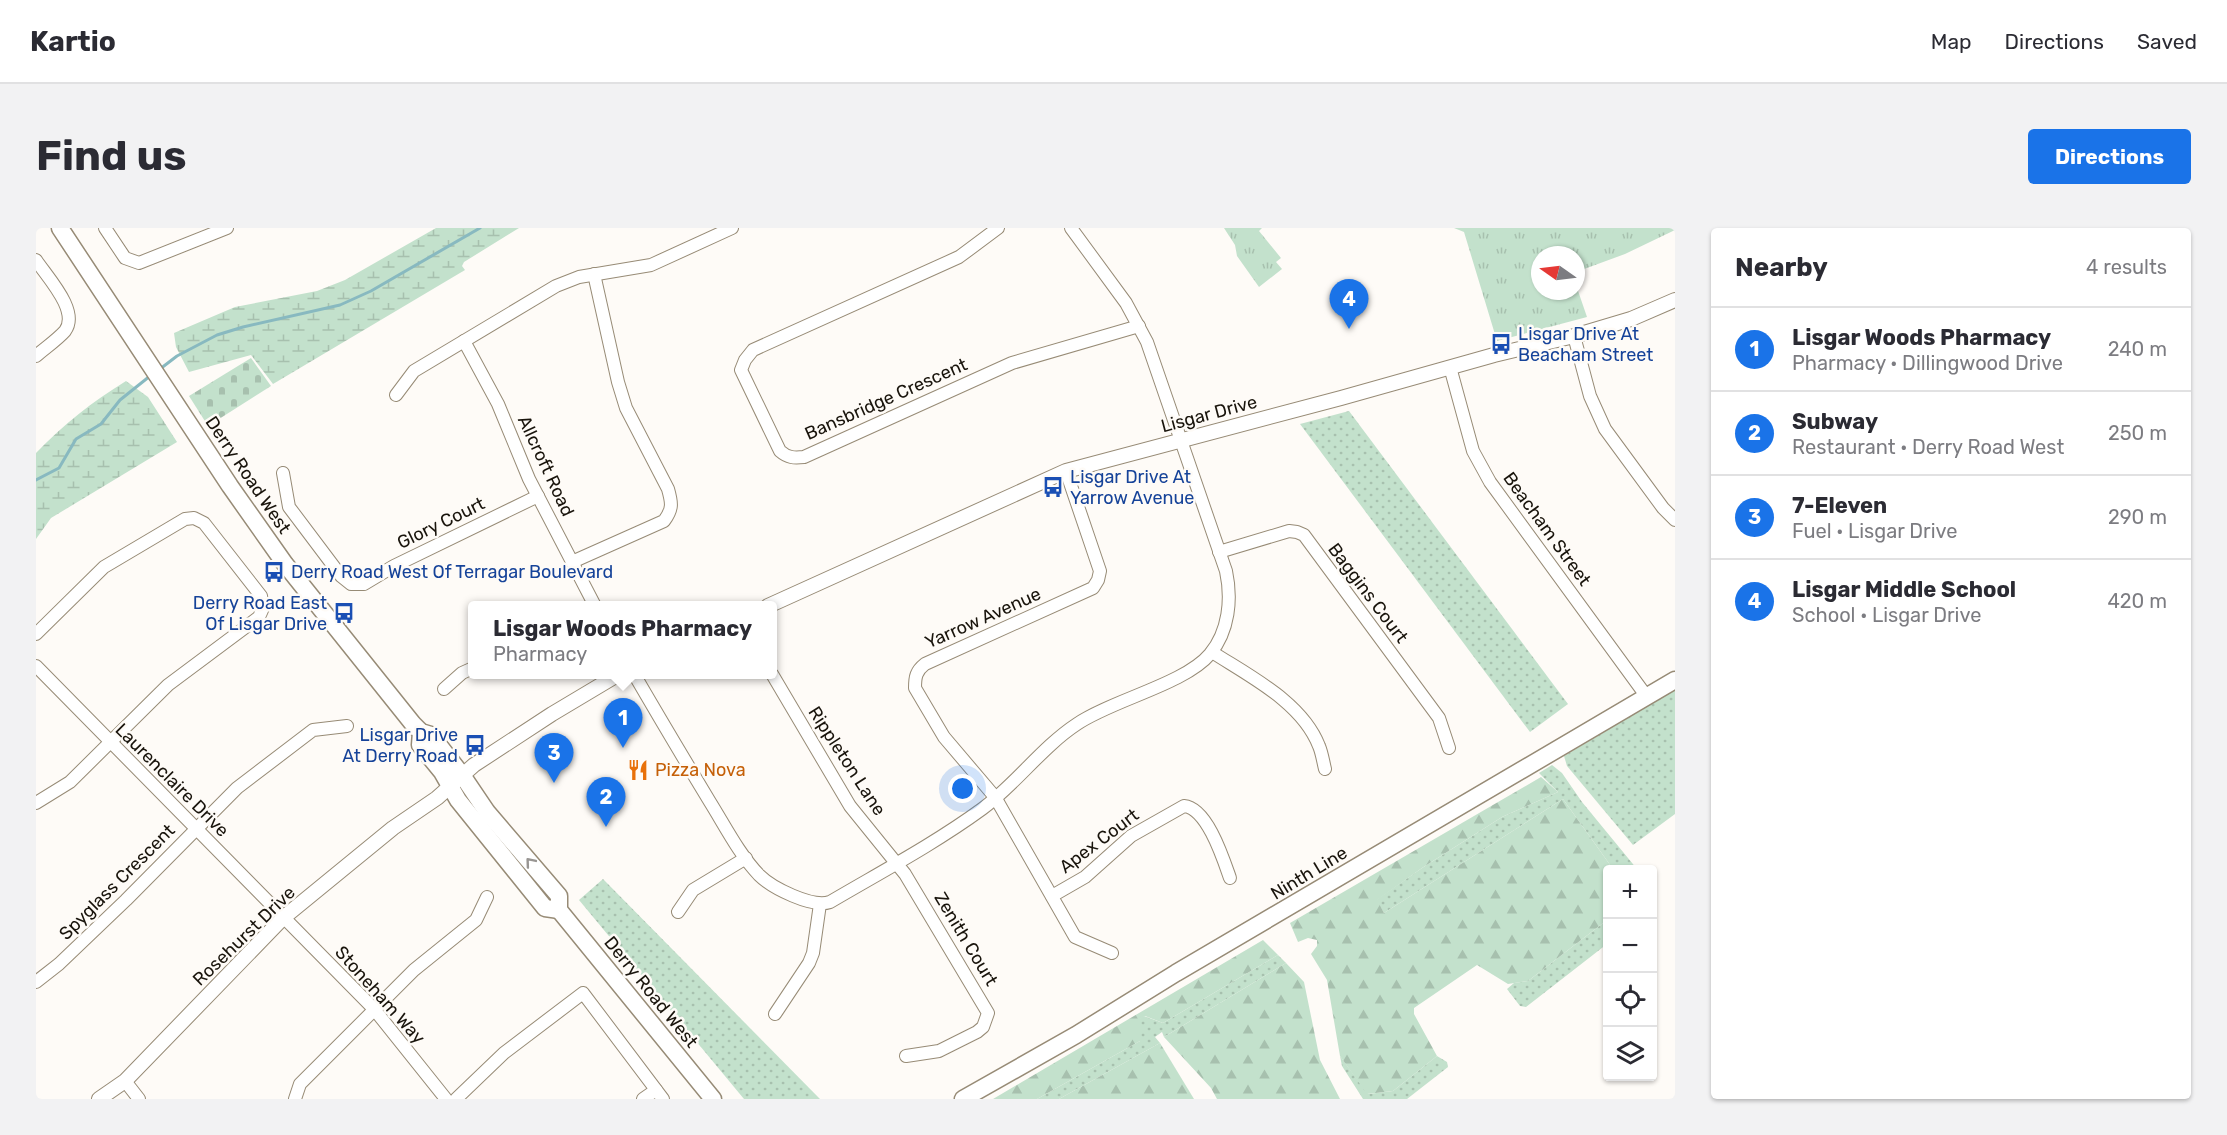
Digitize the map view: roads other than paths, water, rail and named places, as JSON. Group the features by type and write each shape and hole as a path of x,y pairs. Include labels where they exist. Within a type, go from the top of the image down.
{"main road":[{"name":"Derry Road West","path":"60,228 230,486 285,564 343,639 421,732 431,735 456,780 487,812 559,896 559,910 713,1099"},
{"name":"Ninth Line","path":"963,1099 1076,1035 1176,973 1675,680"}],"street":[{"path":"105,228 125,258 139,264 228,228"},
{"path":"396,395 414,371 556,286 594,274 651,265 732,228"},
{"name":"Bansbridge Crescent","path":"998,228 959,257 753,350 741,370 780,451 794,458 804,457 1012,363 1139,326"},
{"path":"636,679 746,858 759,874 770,883 820,904 830,902 958,826 995,797 1077,723 1190,670 1212,652 1222,633 1229,601 1228,582 1219,552 1150,350 1126,303 1071,228"},
{"path":"36,260 67,305 70,318 65,331 36,356"},
{"path":"572,562 664,521 670,512 672,502 668,489 626,408 594,274"},
{"name":"Lisgar Drive","path":"777,602 1066,471 1450,367 1574,336 1631,319 1675,300"},
{"path":"1574,336 1590,396 1605,429 1675,520"},
{"name":"Allcroft Road","path":"464,341 498,404 538,496 591,601"},
{"name":"Beacham Street","path":"1450,367 1473,451 1490,482 1647,697"},
{"name":"Yarrow Avenue","path":"995,797 944,737 915,688 915,680 918,669 925,664 1093,588 1100,571 1098,562 1066,471"},
{"name":"Glory Court","path":"283,473 289,507 341,576 351,584 358,585 538,496"},
{"path":"36,634 104,567 185,519 195,518 204,523 261,596 263,608 259,617 168,686 70,782 36,803"},
{"name":"Baggins Court","path":"1219,552 1289,531 1304,535 1439,718 1449,748"},
{"path":"1212,652 1277,695 1297,713 1316,739 1325,769"},
{"name":"Laurenclaire Drive","path":"36,666 283,918"},
{"path":"444,689 468,670"},
{"path":"456,780 534,725 612,679"},
{"name":"Rippleton Lane","path":"774,679 850,806 896,863"},
{"name":"Spyglass Crescent","path":"36,982 59,964 118,908 237,788 313,729 347,726"},
{"name":"Rosehurst Drive","path":"99,1099 125,1081 283,918 393,828 437,798 456,780"},
{"path":"995,797 1075,937 1112,953"},
{"name":"Apex Court","path":"1052,896 1085,877 1131,836 1184,806 1191,806 1197,811 1219,848 1230,878"},
{"path":"678,912 693,890 746,858"},
{"name":"Zenith Court","path":"896,863 905,874 988,1012 983,1027 977,1032 939,1052 906,1056"},
{"path":"295,1099 300,1084 414,970 476,920 487,897"},
{"path":"775,1014 809,963 813,953 820,904"},
{"name":"Stoneham Way","path":"283,918 374,1010 446,1099"},
{"path":"456,1099 504,1053 583,993 659,1094 644,1099"},
{"path":"125,1081 139,1099"}],"waterway":[{"path":"160,369 177,356 217,335 340,305 371,291 480,228"},
{"path":"36,480 59,468 76,439 101,424 120,400 150,376"}],"place":[{"name":"Lisgar Middle School","path":"1349,329"},
{"name":"Lisgar Drive At Beacham Street","path":"1501,344"},
{"name":"Lisgar Drive At Yarrow Avenue","path":"1053,487"},
{"name":"Derry Road West Of Terragar Boulevard","path":"274,572"},
{"name":"Derry Road East Of Lisgar Drive","path":"344,613"},
{"name":"Lisgar Drive At Derry Road","path":"475,745"},
{"name":"Lisgar Woods Pharmacy","path":"623,748"},
{"name":"Pizza Nova","path":"638,770"},
{"name":"7-Eleven","path":"554,783"},
{"name":"Subway","path":"606,827"}]}
